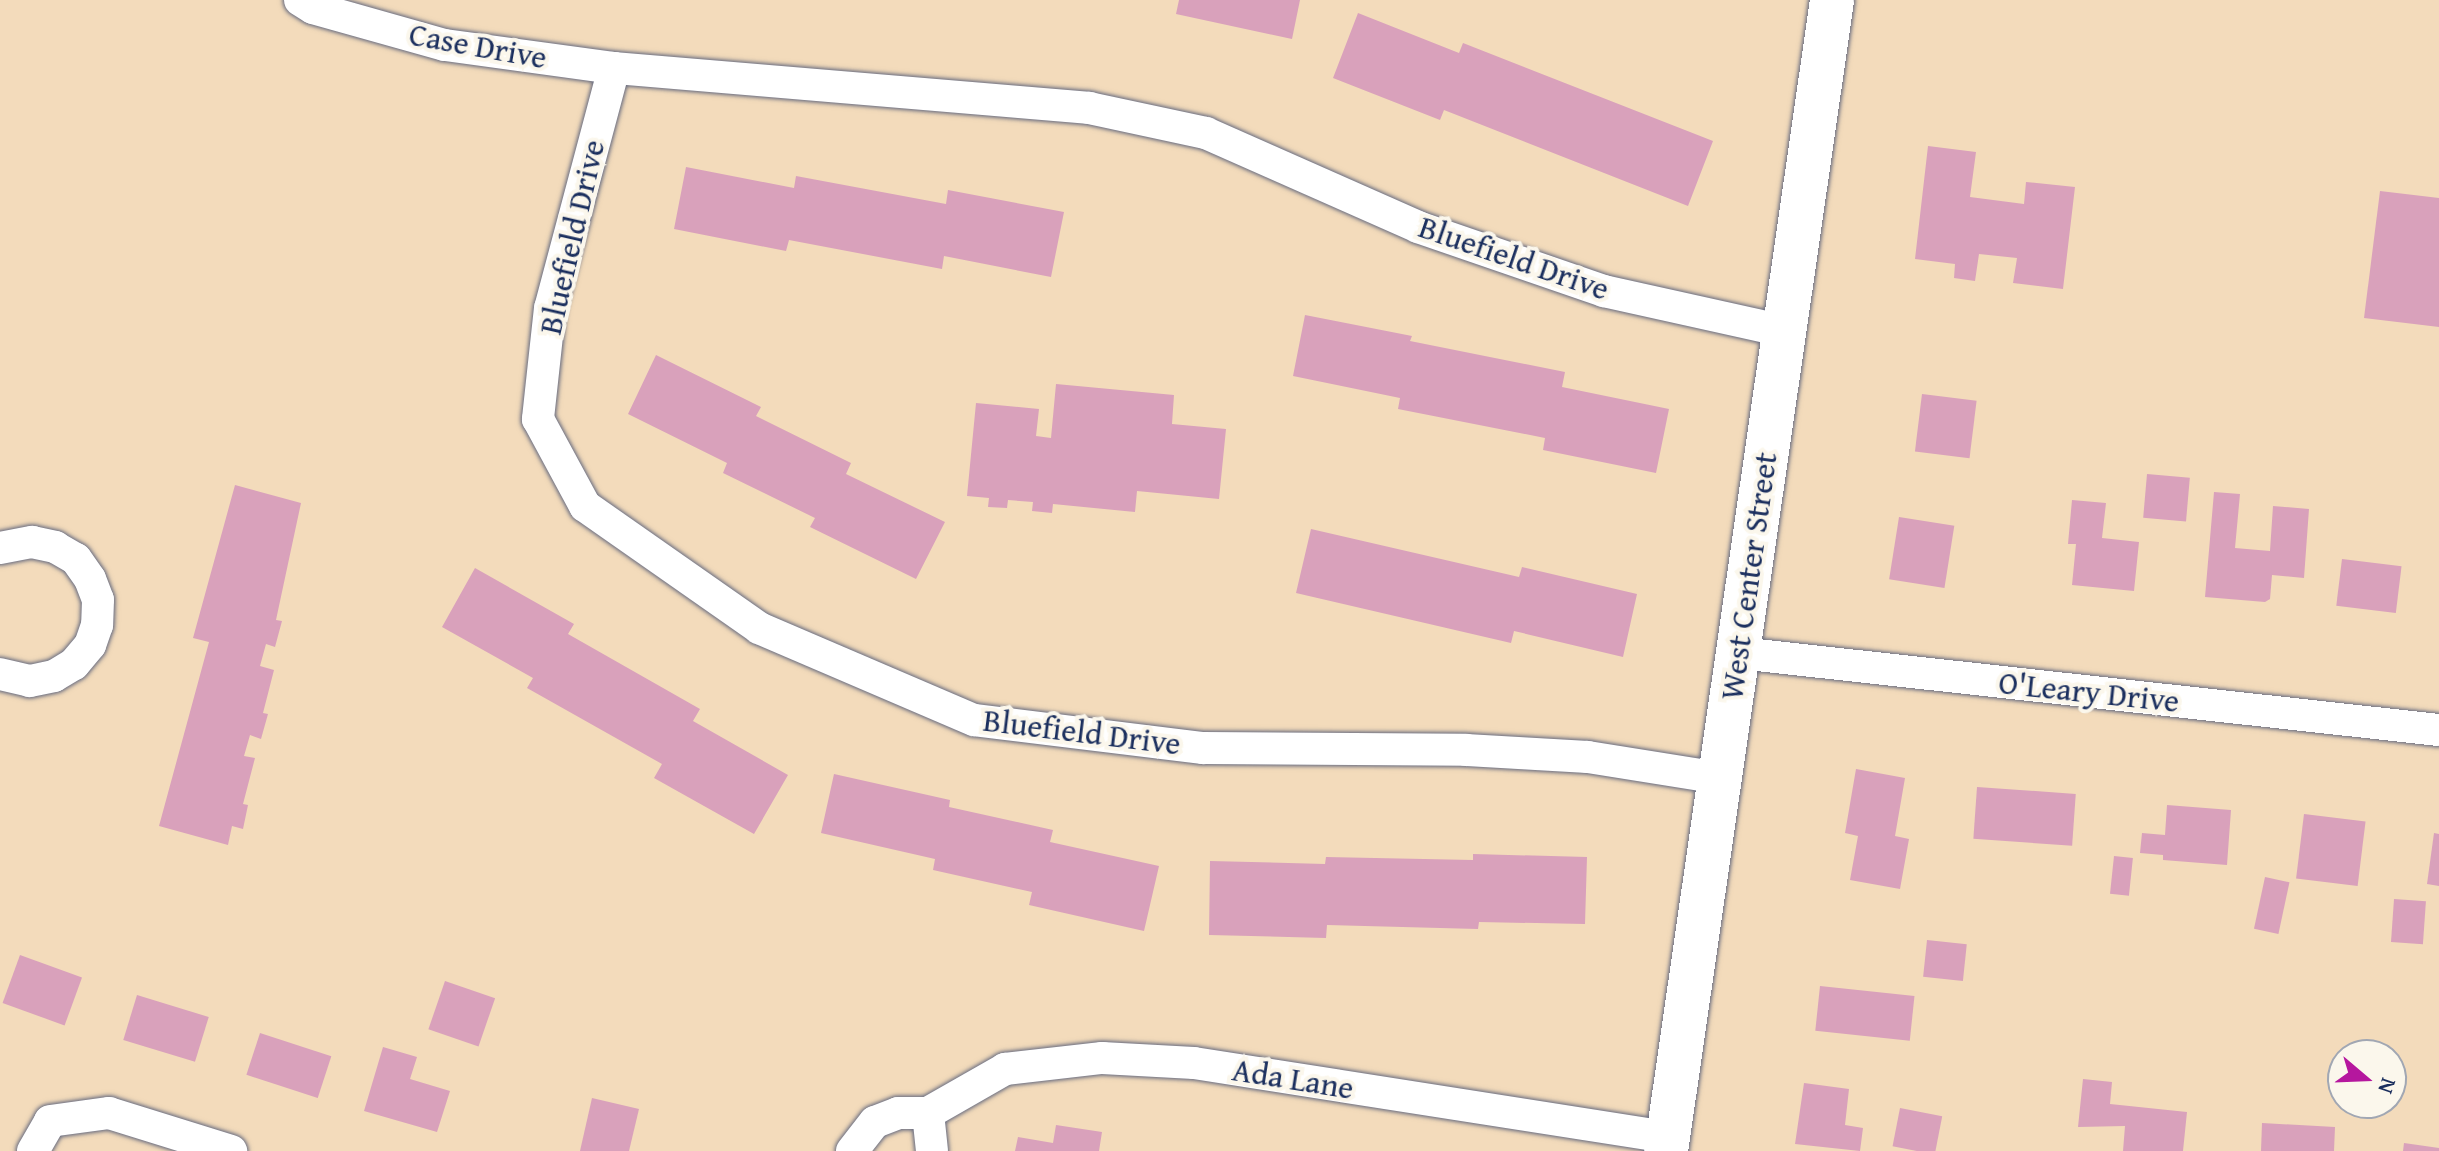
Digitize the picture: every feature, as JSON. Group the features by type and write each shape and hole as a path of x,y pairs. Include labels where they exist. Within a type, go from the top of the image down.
{"main road":[{"name":"West Center Street","path":"1667,1144 1832,0"}],"street":[{"name":"Case Drive","path":"300,0 313,8 445,45 614,68"},
{"name":"Bluefield Drive","path":"1719,778 1588,757 1466,750 1203,748 974,720 759,628 585,506 538,419 550,308 614,68 1089,108 1206,133 1418,227 1604,291 1784,331"},
{"path":"0,548 32,542 55,547 76,559 90,579 98,600 97,625 90,645 74,664 54,676 30,681 0,674"},
{"name":"O'Leary Drive","path":"1739,653 2439,730"},
{"name":"Ada Lane","path":"852,1151 875,1122 898,1113 928,1113 1005,1069 1102,1058 1194,1063 1667,1144"},
{"path":"33,1151 50,1121 109,1113 231,1151"},
{"path":"928,1113 932,1151"}],"building":[{"path":"1179,0 1300,0 1292,39 1176,14"},
{"path":"1358,13 1459,53 1463,43 1713,141 1688,206 1444,110 1440,120 1333,78"},
{"path":"1928,146 1976,152 1970,197 2024,204 2026,182 2075,187 2063,289 2013,283 2017,258 1979,254 1975,281 1954,278 1955,264 1915,259"},
{"path":"686,167 794,188 796,176 946,204 948,190 1064,212 1051,277 944,256 942,269 789,240 786,251 674,229"},
{"path":"2380,191 2439,198 2439,327 2364,318"},
{"path":"1305,315 1412,336 1410,341 1565,372 1562,387 1669,409 1656,473 1543,450 1545,438 1398,409 1400,398 1293,376"},
{"path":"656,355 761,407 756,416 851,463 846,474 945,522 916,579 810,527 815,518 723,473 727,463 628,414"},
{"path":"1056,384 1174,395 1172,424 1226,429 1219,499 1137,491 1135,512 1053,504 1052,513 1032,511 1033,502 1008,500 1007,508 988,507 989,498 967,496 976,403 1039,409 1036,436 1051,438"},
{"path":"1922,394 1977,401 1970,458 1915,452"},
{"path":"2147,474 2190,478 2186,522 2143,518"},
{"path":"235,485 301,503 276,620 282,621 275,647 266,644 260,666 274,670 263,713 268,714 261,739 250,735 244,756 255,758 243,804 248,805 243,829 232,826 228,845 159,826 209,642 193,638"},
{"path":"2214,492 2240,494 2235,548 2270,551 2273,506 2309,509 2304,578 2272,575 2270,599 2265,602 2205,597"},
{"path":"2072,500 2106,503 2102,538 2139,542 2134,591 2072,585 2076,544 2068,544"},
{"path":"1899,517 1954,526 1944,588 1889,579"},
{"path":"1311,529 1519,577 1522,567 1637,594 1623,657 1514,631 1511,643 1296,593"},
{"path":"2342,559 2402,566 2396,613 2336,606"},
{"path":"475,568 574,624 568,634 700,709 693,721 788,775 754,834 654,778 662,764 527,688 533,678 442,627"},
{"path":"1856,769 1905,778 1895,836 1909,839 1900,889 1850,880 1858,836 1845,833"},
{"path":"834,774 950,800 949,807 1053,830 1050,842 1159,866 1144,931 1029,905 1032,892 933,870 935,859 821,833"},
{"path":"1977,787 2076,794 2072,846 1973,839"},
{"path":"2167,805 2231,810 2227,865 2163,860 2163,855 2140,853 2142,833 2165,835"},
{"path":"2304,814 2366,822 2358,886 2296,879"},
{"path":"2434,833 2439,834 2439,886 2427,884"},
{"path":"1473,854 1587,857 1585,924 1479,922 1478,929 1327,925 1326,938 1209,935 1210,861 1325,864 1326,857 1473,860"},
{"path":"2114,856 2133,858 2129,896 2110,894"},
{"path":"2265,877 2289,882 2278,934 2254,929"},
{"path":"2394,899 2426,901 2423,944 2391,942"},
{"path":"1927,940 1967,944 1963,981 1923,977"},
{"path":"20,955 82,978 65,1025 3,1003"},
{"path":"445,981 495,998 479,1046 428,1029"},
{"path":"1820,986 1914,996 1910,1041 1815,1031"},
{"path":"137,995 209,1017 195,1062 123,1040"},
{"path":"260,1033 331,1056 318,1098 246,1075"},
{"path":"383,1047 417,1057 410,1079 450,1091 437,1132 364,1111"},
{"path":"2083,1079 2112,1082 2110,1104 2187,1112 2183,1151 2123,1151 2125,1126 2078,1127"},
{"path":"1804,1083 1849,1089 1845,1125 1863,1128 1860,1151 1795,1144"},
{"path":"592,1098 639,1109 629,1151 580,1151"},
{"path":"1900,1108 1942,1116 1935,1151 1893,1146"},
{"path":"2262,1123 2335,1127 2334,1151 2261,1151"},
{"path":"1056,1125 1102,1132 1099,1151 1015,1151 1018,1137 1053,1143"},
{"path":"2404,1143 2439,1148 2439,1151 2403,1151"}]}
